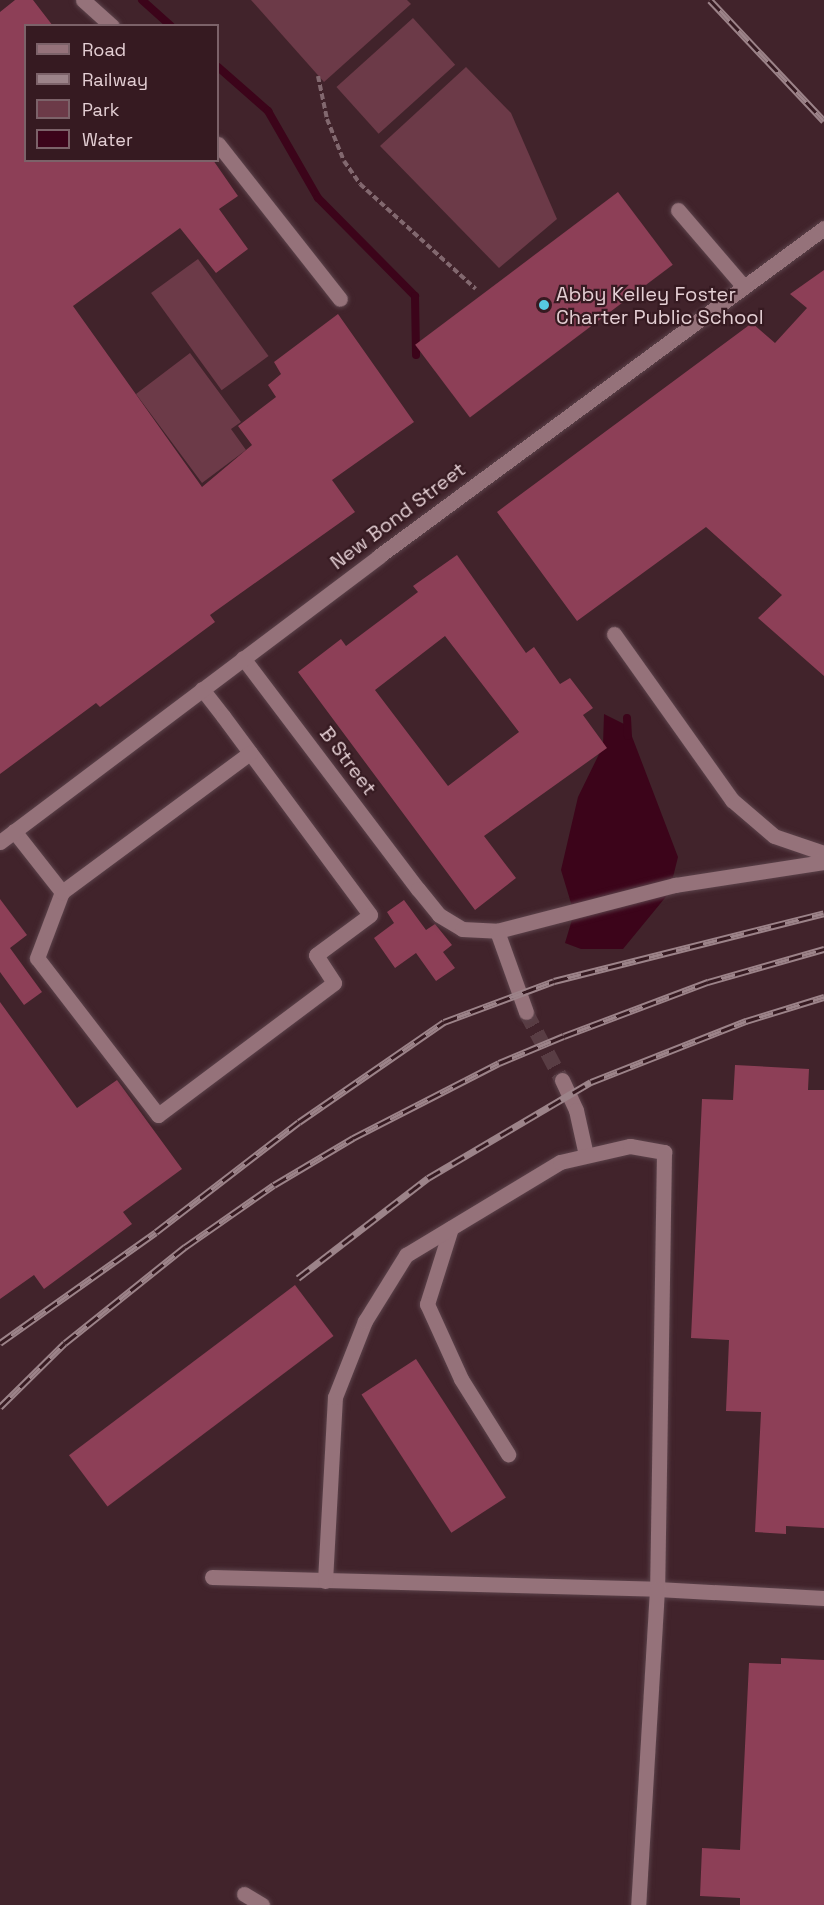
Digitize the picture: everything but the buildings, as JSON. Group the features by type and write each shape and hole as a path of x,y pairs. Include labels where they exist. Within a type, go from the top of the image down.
{"street":[{"path":"83,0 109,24"},
{"path":"219,145 340,299"},
{"path":"678,210 744,287"},
{"name":"New Bond Street","path":"0,842 243,658 824,228"},
{"path":"614,634 732,800 774,836 824,853"},
{"name":"B Street","path":"243,658 439,915 462,929 497,931 571,910 675,885 824,862"},
{"path":"202,689 250,753 370,915 316,955 334,983 158,1115 37,958 62,892 250,753"},
{"path":"15,831 62,892"},
{"path":"497,931 526,1012"},
{"path":"562,1080 576,1110 586,1155"},
{"path":"325,1581 335,1397 366,1322 406,1255 560,1162 630,1146 663,1152 657,1589 638,1905"},
{"path":"451,1228 427,1304 461,1379 508,1454"},
{"path":"212,1577 657,1589 824,1598"},
{"path":"244,1894 261,1905"}],"path":[{"path":"318,76 327,119 344,161 360,184 476,289"}],"green space":[{"path":"251,0 407,0 411,4 324,82"},
{"path":"413,18 455,65 379,134 336,87"},
{"path":"466,67 511,113 557,219 499,268 380,146"},
{"path":"198,259 269,356 222,390 151,293"},
{"path":"190,353 241,422 231,429 246,450 202,483 136,394"}],"water":[{"path":"604,714 628,726 678,857 669,893 623,949 581,949 565,943 574,913 561,870 578,797 603,746"}],"waterway":[{"path":"142,0 169,24"},
{"path":"219,68 268,111 318,198 415,296 416,355"},
{"path":"627,718 628,736"}],"tunnel":[{"path":"526,1012 562,1080"}],"railway":[{"path":"710,0 824,121"},
{"path":"0,1343 156,1232 299,1122 444,1022 554,981 824,913"},
{"path":"0,1407 65,1343 185,1247 274,1185 353,1138 499,1063 564,1036 708,982 824,949"},
{"path":"298,1278 428,1178 591,1082 746,1021 824,997"}],"place":[{"name":"Abby Kelley Foster Charter Public School","path":"544,305"}]}
